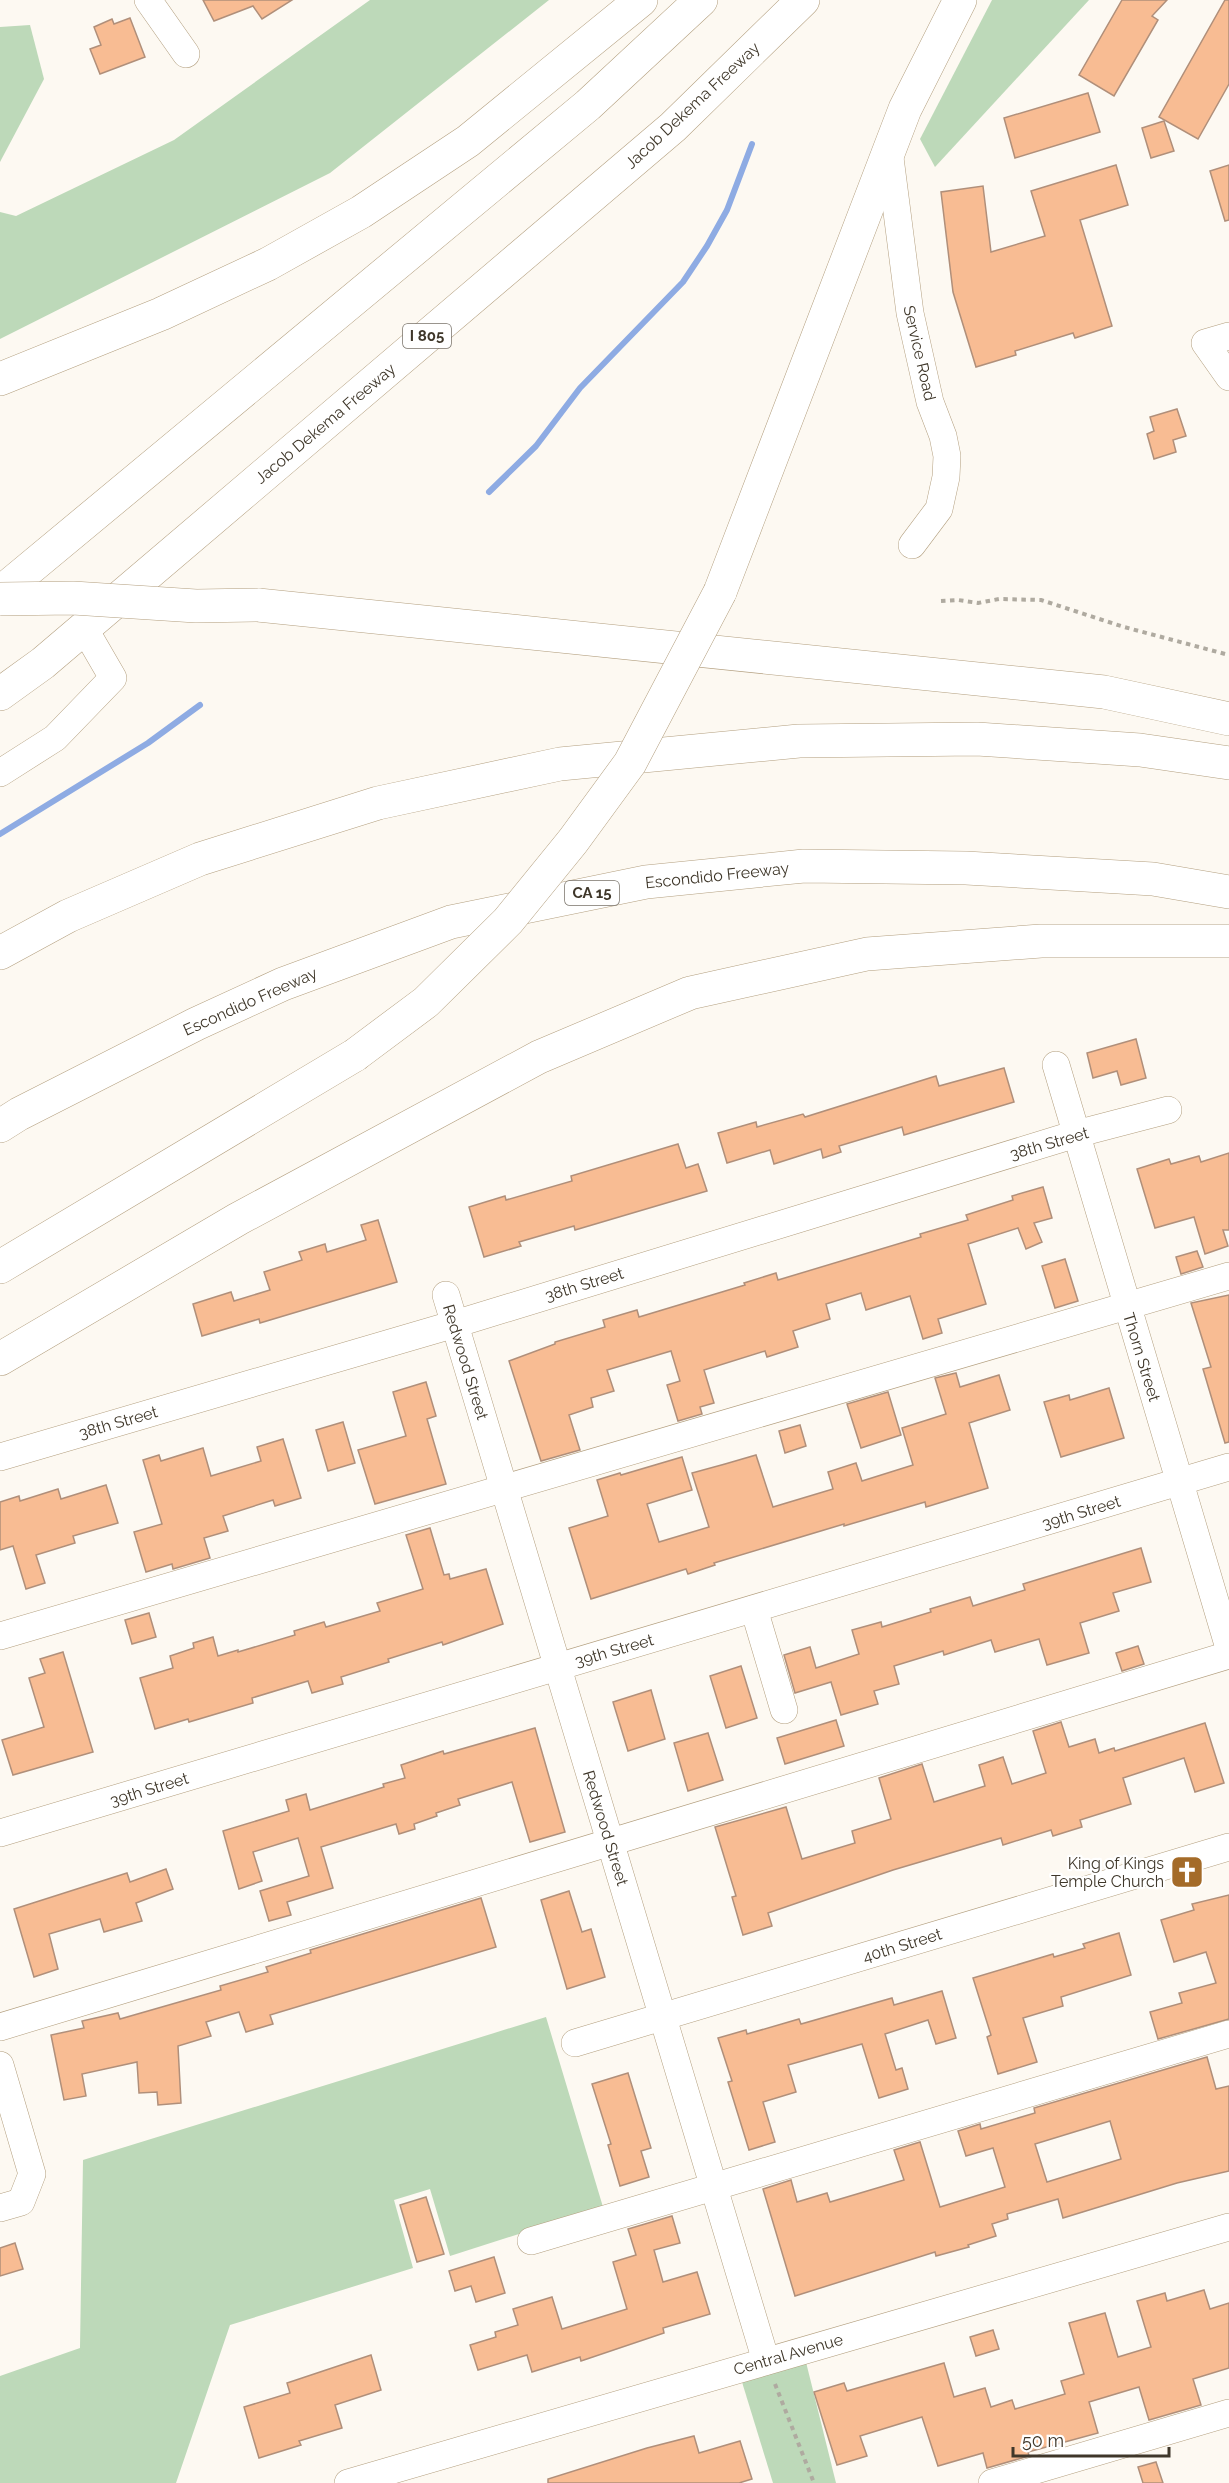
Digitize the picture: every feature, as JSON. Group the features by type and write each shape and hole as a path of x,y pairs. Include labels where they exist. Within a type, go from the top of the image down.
{"highway":[{"path":"0,379 161,314 268,264 361,212 468,141 641,0"},
{"path":"0,593 588,105 701,0"},
{"name":"Jacob Dekema Freeway","path":"0,694 43,663 673,127 803,0"},
{"path":"0,1267 355,1055 426,1002 508,921 573,841 630,763 720,592 905,109 960,0"},
{"path":"0,599 73,598 196,606 258,605 1104,692 1229,719"},
{"path":"0,953 68,916 200,860 378,804 560,764 799,741 977,739 1140,750 1229,763"},
{"name":"Escondido Freeway","path":"0,1126 186,1029 283,984 451,922 646,882 804,866 966,868 1153,879 1229,891"},
{"path":"0,1359 238,1219 539,1057 690,993 867,954 1041,941 1229,941"}],"street":[{"path":"148,0 186,54"},
{"name":"Service Road","path":"890,150 910,313 930,402 943,436 947,456 946,477 939,509 923,534 912,545"},
{"path":"1217,339 1229,377"},
{"path":"0,772 55,738 113,678 84,628"},
{"name":"Thorn Street","path":"1056,1065 1229,1648"},
{"name":"38th Street","path":"0,1457 455,1324 1076,1134 1168,1110"},
{"path":"0,1636 1229,1276"},
{"name":"Redwood Street","path":"446,1295 766,2361"},
{"name":"39th Street","path":"0,1833 1229,1467"},
{"path":"754,1609 784,1710"},
{"path":"0,2027 1229,1655"},
{"name":"40th Street","path":"575,2043 1229,1847"},
{"path":"531,2241 1229,2034"},
{"path":"0,2065 32,2174 10,2205"},
{"name":"Central Avenue","path":"348,2483 1229,2227"},
{"path":"992,2483 1229,2413"}],"path":[{"path":"941,601 958,600 978,603 999,599 1041,600 1124,627 1229,655"},
{"path":"766,2361 814,2483"}],"green space":[{"path":"370,0 549,0 330,173 0,339 0,212 16,216 174,140"},
{"path":"992,0 1089,0 935,167 920,139"},
{"path":"30,25 44,79 0,162 0,27"},
{"path":"546,2017 603,2207 450,2256 430,2189 394,2200 413,2268 230,2325 176,2483 0,2483 0,2376 80,2348 83,2160"},
{"path":"803,2350 836,2483 773,2483 738,2369"}],"building":[{"path":"203,0 292,0 262,19 253,6 214,21"},
{"path":"1122,0 1167,0 1152,16 1158,20 1114,96 1079,75"},
{"path":"1225,0 1229,0 1229,84 1198,139 1159,117"},
{"path":"130,18 145,57 100,74 90,49 101,45 94,27 112,19 114,24"},
{"path":"1088,93 1100,132 1015,158 1004,118"},
{"path":"1164,121 1174,151 1151,158 1142,128"},
{"path":"1116,165 1128,205 1080,220 1112,326 1075,338 1073,333 1015,351 1016,355 976,367 953,292 941,192 983,186 991,252 1045,236 1031,191"},
{"path":"1229,165 1229,220 1225,221 1210,171"},
{"path":"1177,409 1186,436 1173,440 1176,452 1154,459 1147,434 1154,431 1150,417"},
{"path":"1136,1039 1146,1078 1121,1085 1117,1071 1093,1078 1087,1053"},
{"path":"1004,1068 1014,1102 904,1135 902,1127 839,1146 841,1152 823,1158 821,1149 774,1164 770,1150 727,1163 718,1133 756,1122 757,1127 803,1114 805,1117 936,1076 939,1086"},
{"path":"678,1144 686,1168 698,1164 707,1191 575,1230 574,1226 519,1242 521,1246 484,1257 469,1207 505,1196 506,1200 572,1181 571,1176"},
{"path":"1229,1153 1229,1230 1223,1230 1228,1246 1205,1254 1194,1217 1155,1228 1137,1169 1169,1159 1171,1164 1199,1156 1201,1162"},
{"path":"1043,1187 1052,1218 1034,1223 1042,1242 1026,1249 1018,1228 968,1244 986,1304 938,1319 942,1333 923,1339 910,1296 866,1310 861,1293 826,1304 830,1319 793,1331 798,1347 767,1357 765,1351 704,1370 714,1403 700,1407 702,1414 678,1421 667,1385 680,1381 671,1351 607,1370 614,1391 591,1398 593,1407 569,1415 580,1450 541,1461 509,1361 555,1344 555,1342 605,1327 603,1320 637,1310 639,1317 745,1285 744,1283 776,1273 778,1280 921,1237 920,1234 968,1220 966,1215 1013,1200 1012,1196"},
{"path":"378,1220 397,1282 260,1323 259,1319 202,1336 193,1304 231,1292 234,1301 270,1290 264,1272 302,1260 299,1252 325,1244 327,1252 366,1240 361,1225"},
{"path":"1197,1251 1203,1267 1181,1274 1176,1257"},
{"path":"1065,1259 1078,1301 1055,1308 1042,1266"},
{"path":"1229,1295 1229,1442 1225,1443 1203,1369 1211,1367 1191,1303"},
{"path":"956,1373 960,1387 999,1375 1010,1410 969,1423 988,1488 926,1507 925,1502 844,1526 844,1524 714,1563 715,1565 688,1574 686,1569 591,1599 569,1528 608,1516 597,1480 682,1457 692,1490 647,1504 659,1542 709,1527 692,1473 756,1455 773,1507 833,1489 828,1472 856,1463 862,1481 913,1465 902,1428 946,1414 935,1378"},
{"path":"426,1382 436,1416 427,1419 446,1484 375,1504 358,1450 406,1436 393,1392"},
{"path":"1109,1388 1124,1438 1061,1457 1044,1402 1069,1395 1070,1400"},
{"path":"888,1392 901,1435 861,1448 847,1404"},
{"path":"343,1422 355,1463 328,1471 316,1430"},
{"path":"800,1425 806,1446 785,1453 779,1431"},
{"path":"283,1439 301,1498 275,1506 273,1500 223,1516 228,1531 204,1538 210,1558 173,1569 172,1564 146,1572 134,1532 162,1524 143,1460 159,1455 161,1461 203,1448 211,1476 261,1461 257,1447"},
{"path":"106,1485 118,1523 73,1536 75,1543 36,1555 45,1583 26,1589 13,1546 0,1550 0,1502 19,1496 20,1501 58,1489 61,1499"},
{"path":"430,1528 444,1575 449,1574 450,1579 486,1569 503,1624 443,1645 442,1642 388,1659 389,1662 341,1677 343,1684 312,1693 308,1681 252,1698 253,1703 189,1722 188,1719 155,1729 140,1678 173,1668 170,1656 194,1648 193,1643 213,1637 218,1656 238,1650 238,1652 295,1635 294,1631 324,1622 326,1627 380,1611 377,1603 423,1589 406,1535"},
{"path":"1141,1548 1151,1582 1113,1593 1119,1611 1080,1623 1089,1653 1047,1665 1039,1639 995,1652 991,1640 944,1655 943,1651 894,1666 899,1684 874,1691 878,1704 841,1715 831,1682 795,1693 784,1655 810,1647 816,1668 859,1654 852,1630 881,1622 882,1627 970,1597 973,1606 1025,1590 1023,1584"},
{"path":"149,1613 156,1637 132,1644 125,1620"},
{"path":"1138,1646 1144,1664 1122,1671 1116,1653"},
{"path":"63,1652 93,1752 13,1775 2,1740 44,1727 29,1678 45,1673 40,1659"},
{"path":"741,1666 757,1718 726,1728 710,1676"},
{"path":"651,1690 665,1739 628,1751 613,1702"},
{"path":"836,1720 844,1746 785,1764 777,1738"},
{"path":"1061,1722 1069,1747 1095,1739 1099,1753 1114,1748 1115,1751 1205,1723 1224,1783 1195,1792 1184,1758 1123,1778 1131,1804 1080,1820 1082,1827 1053,1836 1051,1830 1003,1845 1001,1838 893,1870 768,1913 772,1926 743,1935 732,1897 736,1896 715,1827 786,1807 802,1859 855,1843 852,1831 891,1819 879,1778 922,1764 934,1802 985,1786 979,1765 1003,1757 1012,1784 1046,1773 1033,1731"},
{"path":"535,1728 565,1832 530,1842 512,1782 458,1799 460,1805 414,1824 415,1829 399,1834 396,1824 321,1847 333,1888 287,1902 291,1915 269,1921 260,1891 309,1876 298,1838 253,1852 262,1881 239,1889 223,1831 289,1811 286,1800 306,1794 310,1810 384,1787 383,1784 405,1778 401,1765 443,1751 444,1754"},
{"path":"708,1733 723,1780 688,1791 674,1743"},
{"path":"166,1869 173,1889 136,1903 142,1921 104,1932 100,1919 49,1934 58,1969 34,1977 14,1909 127,1873 130,1882"},
{"path":"569,1891 582,1932 591,1929 605,1977 567,1989 541,1900"},
{"path":"1229,1895 1229,2019 1158,2039 1150,2012 1182,2003 1179,1993 1216,1983 1206,1952 1174,1962 1161,1920 1194,1910 1192,1904"},
{"path":"481,1898 496,1947 270,2015 273,2024 246,2032 239,2012 206,2022 211,2036 178,2046 181,2103 158,2105 157,2092 139,2093 137,2062 82,2074 86,2096 64,2100 51,2035 84,2028 82,2021 118,2013 120,2019 221,1990 220,1986 268,1972 266,1967 311,1953 310,1950"},
{"path":"1119,1933 1131,1975 1061,1997 1063,2006 1023,2018 1037,2062 998,2074 987,2037 991,2035 973,1978 1053,1954 1054,1957 1085,1948 1083,1944"},
{"path":"942,1991 956,2038 936,2044 928,2020 885,2034 896,2070 902,2068 908,2089 879,2098 862,2044 788,2065 796,2092 763,2102 775,2142 749,2150 728,2082 732,2081 718,2038 746,2030 747,2034 799,2019 801,2024 892,1998 894,2005"},
{"path":"1207,2057 1216,2089 1229,2086 1229,2171 1177,2183 1063,2218 1058,2199 1007,2214 1008,2219 992,2224 996,2236 968,2245 969,2247 936,2256 935,2252 795,2296 763,2189 791,2180 797,2202 827,2193 830,2202 904,2180 894,2150 920,2142 940,2207 1005,2187 993,2148 966,2156 958,2131 980,2124 981,2129 1035,2113 1034,2108","holes":["1110,2121 1121,2159 1047,2182 1035,2144"]},
{"path":"628,2073 651,2148 641,2151 649,2177 620,2186 608,2145 611,2144 592,2084"},
{"path":"426,2197 444,2254 417,2262 400,2205"},
{"path":"672,2216 680,2243 654,2250 663,2282 697,2272 710,2314 663,2328 664,2333 581,2361 580,2357 532,2372 527,2355 478,2370 470,2345 496,2337 495,2332 518,2325 513,2309 552,2297 562,2329 627,2309 613,2262 636,2255 628,2229"},
{"path":"15,2243 23,2269 0,2276 0,2248"},
{"path":"494,2257 505,2293 476,2302 471,2286 455,2291 449,2271"},
{"path":"1204,2290 1210,2309 1229,2303 1229,2368 1193,2379 1201,2405 1149,2420 1139,2387 1089,2402 1098,2433 1028,2452 1029,2456 987,2468 983,2453 938,2466 922,2417 860,2436 867,2456 837,2465 814,2392 844,2383 847,2391 944,2363 954,2397 985,2388 991,2407 1012,2400 1015,2409 1065,2394 1061,2381 1084,2374 1069,2323 1105,2313 1118,2357 1151,2347 1137,2301 1165,2293 1167,2301"},
{"path":"993,2330 999,2349 976,2356 970,2337"},
{"path":"371,2355 381,2390 335,2405 342,2428 299,2441 301,2445 259,2458 244,2407 290,2393 287,2383"},
{"path":"694,2436 699,2453 740,2441 752,2479 739,2483 548,2483 548,2479"},
{"path":"1156,2462 1163,2483 1143,2483 1138,2467"}],"waterway":[{"path":"489,492 536,446 580,388 683,282 727,210 752,144"},
{"path":"0,834 148,743 200,705"}],"place":[{"name":"King of Kings Temple Church","path":"1187,1872"}]}
